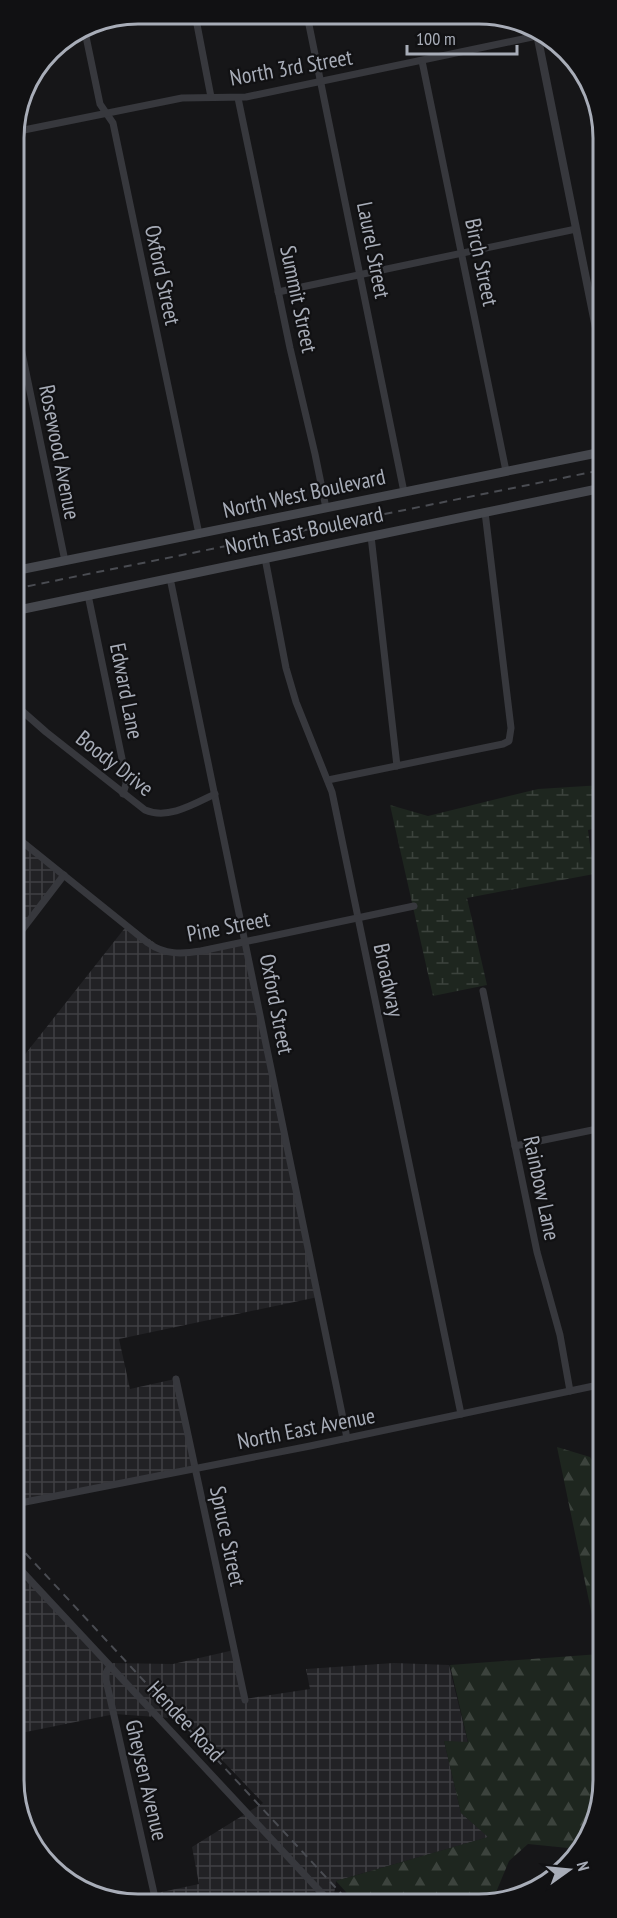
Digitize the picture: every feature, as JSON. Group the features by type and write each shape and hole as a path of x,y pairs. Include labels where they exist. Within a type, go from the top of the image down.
{"main road":[{"name":"North West Boulevard","path":"24,569 593,454"},
{"name":"North East Boulevard","path":"24,609 593,490"}],"street":[{"path":"197,24 211,97"},
{"name":"Laurel Street","path":"309,24 404,492"},
{"name":"North 3rd Street","path":"24,130 182,98 238,98 531,36"},
{"name":"Oxford Street","path":"86,37 99,104 113,123 199,534"},
{"path":"538,41 593,310"},
{"name":"Birch Street","path":"422,61 506,471"},
{"name":"Summit Street","path":"238,98 326,508"},
{"path":"278,292 576,229"},
{"name":"Rosewood Avenue","path":"24,362 65,561"},
{"path":"328,780 467,752 509,741 511,735 485,512"},
{"path":"371,536 397,766"},
{"name":"Broadway","path":"265,558 286,668 296,702 328,780 461,1414"},
{"name":"Oxford Street","path":"170,578 347,1438"},
{"name":"Edward Lane","path":"88,595 125,772 126,784 123,794"},
{"name":"Boody Drive","path":"24,713 145,810 161,814 183,809 215,794"},
{"name":"Pine Street","path":"24,843 148,943 173,954 414,906"},
{"path":"24,927 64,875"},
{"name":"Rainbow Lane","path":"483,991 537,1252 560,1335 570,1391"},
{"path":"515,1146 593,1130"},
{"name":"Spruce Street","path":"176,1379 245,1700"},
{"name":"North East Avenue","path":"24,1502 593,1386"},
{"name":"Hendee Road","path":"24,1574 322,1894"},
{"name":"Gheysen Avenue","path":"110,1666 106,1679 154,1894"}],"shaded area":[{"path":"24,843 62,875 24,923"},
{"path":"128,924 169,953 245,940 318,1297 119,1339 130,1389 175,1379 194,1469 24,1504 24,1056"},
{"path":"32,1581 109,1663 173,1664 234,1650 245,1699 310,1689 306,1669 394,1663 449,1665 468,1743 444,1741 461,1813 489,1837 336,1881 334,1894 157,1894 199,1884 192,1847 263,1803 183,1719 115,1714 24,1732 24,1583"}],"green space":[{"path":"593,786 593,829 588,830 593,874 467,898 487,985 433,996 390,805 428,816 538,789"},
{"path":"557,1447 590,1457 593,1462 593,1620"},
{"path":"593,1655 593,1788 589,1810 576,1840 539,1840 539,1845 528,1844 509,1861 496,1893 348,1894 336,1881 488,1837 461,1813 444,1741 468,1742 450,1665"}],"railway":[{"path":"24,587 593,472"},
{"path":"24,1552 342,1894"}]}
